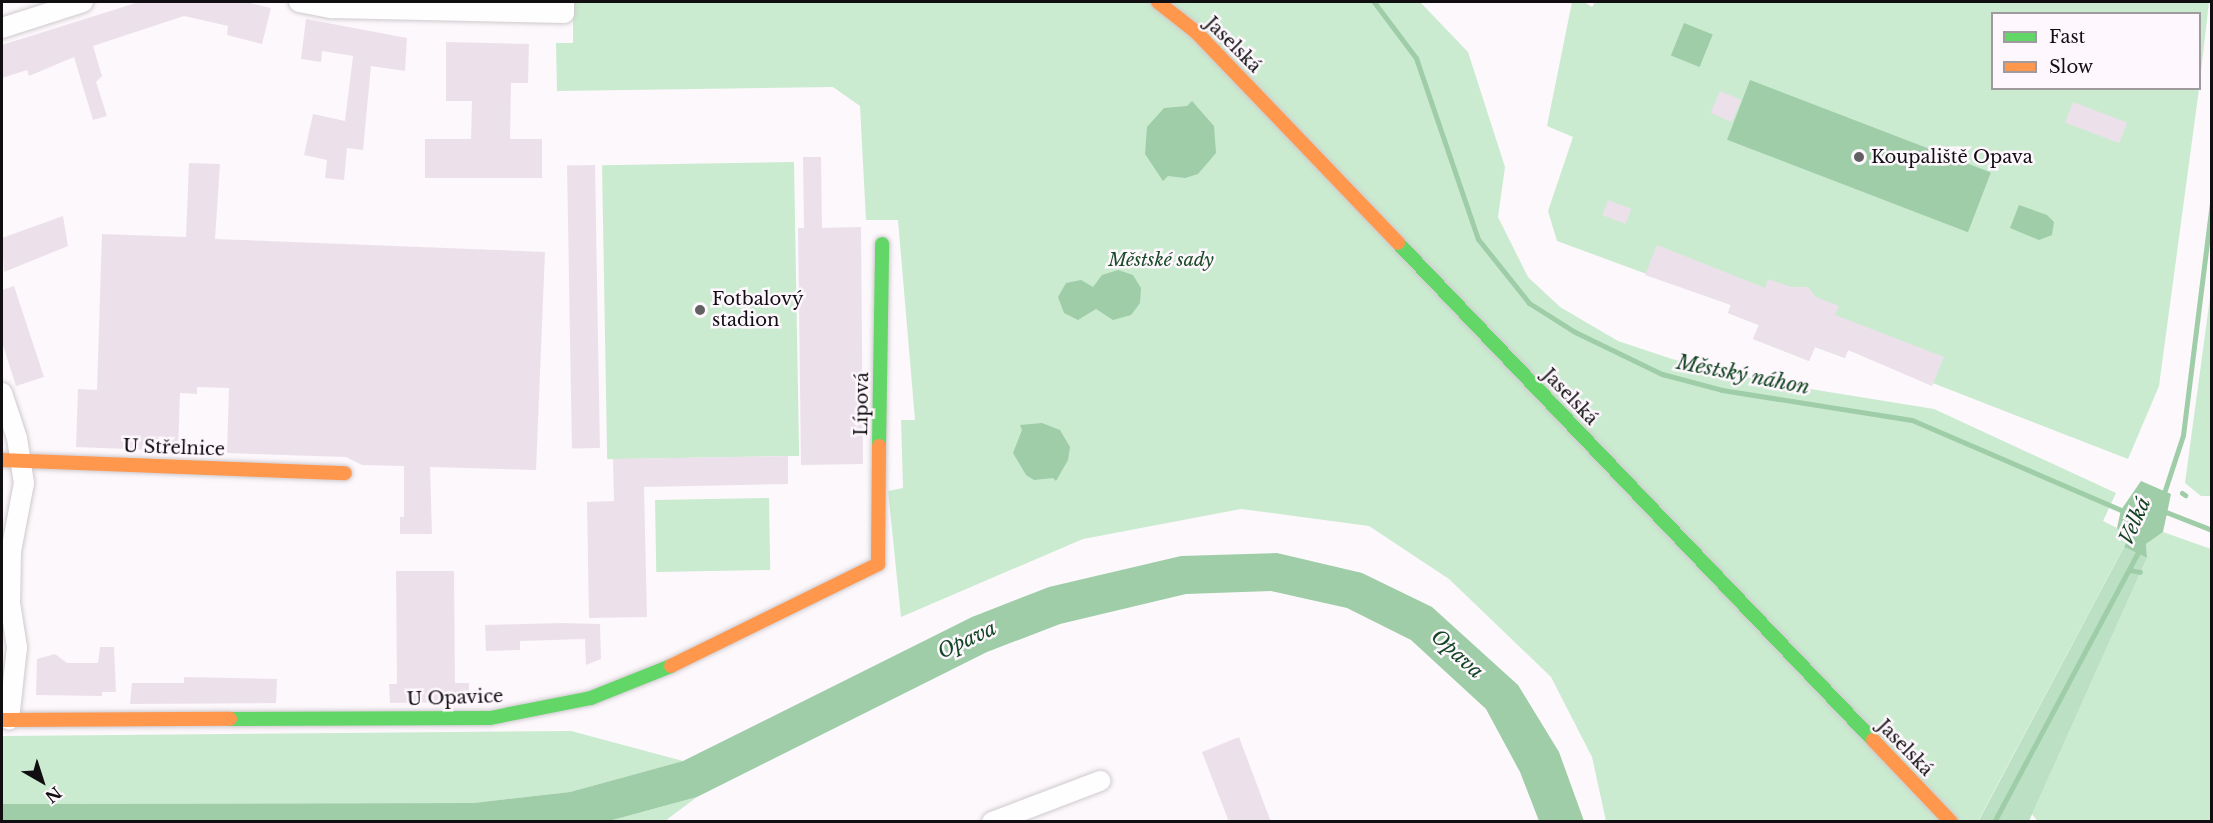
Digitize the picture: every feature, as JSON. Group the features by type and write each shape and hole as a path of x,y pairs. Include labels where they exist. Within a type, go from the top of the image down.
{"street":[{"path":"2,28 82,2"},
{"path":"300,2 564,13 564,2"},
{"name":"Jaselská","path":"1158,2 1196,32 1951,822"},
{"name":"Lípová","path":"878,564 882,244"},
{"path":"2,393 22,461 23,493 11,551 10,603 18,647 5,720"},
{"name":"U Střelnice","path":"2,460 345,473"},
{"name":"U Opavice","path":"5,720 490,718 591,698 658,672 878,564"},
{"path":"992,822 1100,781"}],"green space":[{"name":"Městské sady","path":"573,2 1420,2 1468,52 1505,167 1498,217 1528,277 1560,307 1618,341 1672,359 1768,382 1934,409 2116,493 2103,521 2117,528 2127,541 1978,821 1606,821 1592,757 1551,677 1449,579 1369,526 1241,509 1083,539 901,617 888,491 903,488 901,420 915,420 898,220 866,220 860,106 833,87 557,91 556,43 573,43"},
{"path":"1572,2 1584,2 1592,7 1595,2 2209,2 2201,72 2201,12 1991,12 1991,90 2199,90 2159,386 2128,459 1848,350 1845,358 1815,347 1809,361 1753,339 1759,325 1728,313 1731,305 1557,241 1548,211 1573,137 1547,126"},
{"name":"Fotbalový stadion","path":"794,162 799,456 607,459 602,165"},
{"path":"2211,290 2211,496 2201,496 2185,483"},
{"path":"769,498 770,570 656,572 655,500"},
{"path":"2163,532 2211,549 2211,821 2038,822 2032,814 2147,558 2146,544"},
{"path":"571,731 683,761 570,792 473,803 2,804 2,736"},
{"path":"697,797 665,821 609,821"}],"shaded area":[{"path":"2124,547 2147,558 2029,821 1978,822"}],"water":[{"path":"1684,23 1713,35 1700,67 1671,55"},
{"name":"Koupaliště Opava","path":"1750,80 1991,172 1968,232 1727,140"},
{"path":"1192,101 1214,126 1216,153 1198,174 1185,178 1168,176 1163,181 1145,154 1147,127 1164,108 1187,106"},
{"name":"Koupaliště Opava","path":"2019,205 2047,215 2054,222 2052,235 2039,240 2010,228"},
{"path":"1118,270 1133,275 1141,288 1140,303 1131,315 1113,320 1096,309 1078,320 1064,313 1058,297 1066,283 1081,280 1093,287 1102,275"},
{"path":"1042,423 1060,430 1070,447 1068,460 1056,481 1053,478 1034,480 1026,475 1013,453 1022,430 1020,425"},
{"path":"2141,481 2171,494 2163,532 2146,544 2147,558 2124,547 2127,541 2117,528 2121,510"},
{"name":"Opava","path":"1277,553 1362,573 1432,607 1518,685 1559,752 1584,821 1539,821 1520,772 1486,709 1411,640 1347,608 1271,591 1186,594 1060,624 987,652 697,797 609,821 2,821 2,804 473,803 570,792 683,761 972,617 1049,587 1181,556"}],"building":[{"path":"139,2 246,2 271,8 262,44 227,35 228,26 184,16 93,46 102,76 96,82 107,116 93,120 74,57 29,76 27,70 2,78 2,45"},
{"path":"306,19 407,38 405,71 371,66 363,150 347,148 344,180 325,178 327,160 304,155 313,114 345,121 353,56 322,51 321,62 301,59"},
{"path":"446,42 529,44 528,83 511,83 510,139 542,139 542,178 425,178 425,139 471,139 472,101 446,101"},
{"path":"1720,91 1741,100 1732,122 1711,113"},
{"path":"2073,102 2127,123 2119,143 2065,123"},
{"path":"803,157 821,157 822,228 861,227 863,464 801,465 798,228 804,228"},
{"path":"189,163 220,164 215,239 545,252 536,470 430,467 432,534 400,534 400,517 404,517 404,466 362,465 346,457 227,453 229,388 197,387 197,394 180,393 178,451 76,447 78,389 97,390 102,234 186,237"},
{"path":"567,165 595,165 600,448 572,448"},
{"path":"1608,200 1631,209 1626,224 1602,215"},
{"path":"63,216 68,246 4,272 2,238"},
{"path":"1657,245 1765,288 1768,279 1791,287 1808,287 1816,297 1839,306 1835,315 1944,357 1932,386 1848,350 1845,358 1815,347 1809,361 1753,339 1759,325 1728,313 1731,305 1645,275"},
{"path":"14,286 44,377 16,386 2,342 2,290"},
{"path":"788,456 788,484 644,487 647,617 589,618 587,502 614,501 613,459"},
{"path":"396,571 454,571 455,683 469,683 469,702 390,703 389,684 397,684"},
{"path":"600,624 601,659 586,665 585,639 520,641 520,650 486,651 485,625"},
{"path":"100,647 114,647 116,692 102,692 102,696 36,695 37,659 55,654 67,663 98,663"},
{"path":"184,677 277,679 276,703 130,704 132,683 184,683"},
{"path":"1239,737 1271,822 1229,822 1202,752"}],"waterway":[{"name":"Městský náhon","path":"1374,2 1416,58 1478,239 1529,303 1575,332 1662,374 1722,390 1912,420 2126,512"},
{"name":"Velká","path":"2163,496 2183,435 2212,203"},
{"name":"Městský náhon","path":"2161,516 2166,512 2212,530"},
{"name":"Velká","path":"1994,822 2140,548"},
{"path":"2129,570 2140,572"}],"traffic: fast":[{"path":"1398,243 1873,740"},
{"path":"879,446 882,244"},
{"path":"230,719 490,718 591,698 671,666"}],"traffic: slow":[{"path":"1158,2 1196,32 1398,243"},
{"path":"671,666 878,564 879,446"},
{"path":"2,460 345,473"},
{"path":"2,720 230,719"},
{"path":"1873,740 1951,822"}],"place":[{"name":"Koupaliště Opava","path":"1859,157"},
{"name":"Fotbalový stadion","path":"700,310"}]}
